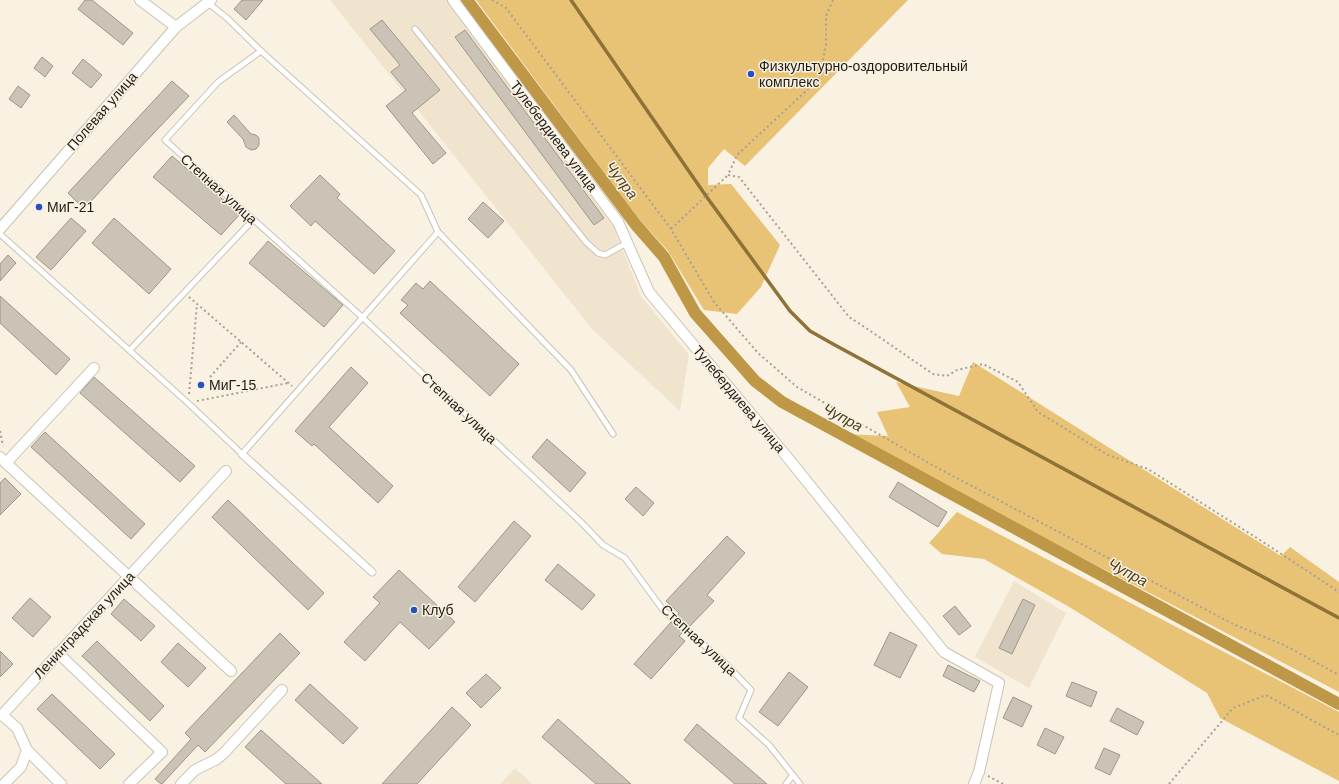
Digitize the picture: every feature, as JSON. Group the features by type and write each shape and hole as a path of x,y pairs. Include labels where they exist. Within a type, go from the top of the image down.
{"street":[{"path":"140,0 176,27"},
{"name":"Тулебердиева улица","path":"453,0 618,222 649,292 788,458 944,652 999,683 979,772 974,784"},
{"name":"Полевая улица","path":"2,222 176,27 209,2"},
{"path":"94,368 3,460 231,672"},
{"path":"242,454 372,572"},
{"name":"Ленинградская улица","path":"27,750 17,728 1,715 226,471"},
{"path":"58,653 162,752 130,784"},
{"path":"181,784 195,770 217,759 224,753 282,690"},
{"path":"4,784 20,767 27,750 61,784"}],"lane":[{"path":"209,2 421,196 438,232 570,370 613,434"},
{"path":"415,29 586,242 598,253 604,255 627,243"},
{"name":"Степная улица","path":"261,51 218,82 165,140 362,317 603,544 625,558 663,610 725,663 751,690 739,718 769,745 800,784"},
{"path":"130,350 253,220"},
{"path":"0,234 130,350 242,454 438,232"},
{"path":"786,784 793,775"}],"path":[{"path":"492,0 506,8 671,229 714,302 758,353 797,387 934,466 1233,624 1284,645 1339,675"},
{"path":"671,229 728,175 737,155 819,79 826,45 826,16 833,0"},
{"path":"728,175 739,177 850,318 933,374 946,376 957,370 983,364 1018,382 1038,412 1108,455 1148,469 1339,592"},
{"path":"184,293 298,391"},
{"path":"197,304 188,403 288,383"},
{"path":"210,377 241,342"},
{"path":"1170,784 1233,708 1266,695 1339,735"},
{"path":"979,772 1003,784"}],"shaded area":[{"path":"330,0 447,0 613,226 641,296 689,355 680,411 593,330"},
{"path":"476,0 908,0 745,166 724,149 708,168 708,185 731,184 780,245 761,287 737,314 704,310 668,251 638,218"},
{"path":"973,362 1281,556 1290,547 1339,582 1339,692 845,434 888,436 877,412 910,407 896,382 959,396"},
{"path":"957,512 1339,712 1339,781 1220,718 1207,693 1071,608 984,559 942,554 929,543"},
{"path":"1014,581 1066,613 1029,688 975,657"},
{"path":"515,768 532,784 500,784"}],"building":[{"path":"85,0 92,0 133,33 123,45 78,9"},
{"path":"242,0 263,0 246,20 234,9"},
{"path":"382,20 440,90 412,113 446,153 433,164 386,106 406,90 391,72 400,65 370,29"},
{"path":"465,30 604,218 594,225 455,37"},
{"path":"42,57 53,66 45,77 34,68"},
{"path":"83,59 102,75 91,88 72,73"},
{"path":"172,81 189,96 84,209 68,193"},
{"path":"18,86 30,95 21,108 9,99"},
{"path":"234,115 251,134 256,135 259,138 259,145 256,149 251,150 246,147 243,139 227,122"},
{"path":"172,156 240,214 221,235 153,177"},
{"path":"320,175 340,194 337,198 395,251 374,274 315,221 311,226 290,206"},
{"path":"483,202 504,221 488,238 468,219"},
{"path":"71,218 86,231 51,270 36,257"},
{"path":"114,218 171,269 149,294 92,243"},
{"path":"268,241 343,305 324,327 249,263"},
{"path":"8,255 16,263 0,281 0,264"},
{"path":"430,281 519,364 490,396 400,313 408,305 401,300 416,283 423,289"},
{"path":"0,296 70,359 56,375 0,323"},
{"path":"351,367 368,383 329,427 393,486 378,503 314,444 312,446 295,431"},
{"path":"94,377 195,466 180,482 80,393"},
{"path":"45,432 145,524 131,539 31,447"},
{"path":"547,439 586,473 570,492 532,457"},
{"path":"5,478 21,494 0,515 0,483"},
{"path":"898,482 947,512 938,527 889,497"},
{"path":"636,487 654,503 643,516 625,499"},
{"path":"228,500 324,593 308,610 212,517"},
{"path":"514,521 531,536 475,602 458,587"},
{"path":"727,536 745,553 707,595 714,601 689,627 677,616 679,613 666,601"},
{"path":"558,564 595,595 582,610 545,580"},
{"name":"Клуб","path":"399,570 455,622 429,649 400,622 365,661 344,642 380,603 373,597"},
{"path":"30,598 51,617 33,637 12,618"},
{"path":"124,599 155,626 141,641 111,614"},
{"path":"1023,599 1035,605 1012,654 999,648"},
{"path":"955,606 971,626 959,635 943,616"},
{"path":"671,622 683,632 679,636 685,641 651,679 634,664"},
{"path":"890,632 917,645 900,678 874,665"},
{"path":"280,633 300,653 205,752 198,745 161,784 155,779 191,739 185,733"},
{"path":"97,641 164,706 150,721 82,656"},
{"path":"178,643 206,668 188,687 161,662"},
{"path":"0,651 13,664 0,677"},
{"path":"948,665 980,681 974,692 943,676"},
{"path":"789,672 808,687 778,726 759,712"},
{"path":"486,674 501,688 481,708 466,693"},
{"path":"1072,682 1097,692 1091,707 1066,696"},
{"path":"310,684 358,728 343,744 295,700"},
{"path":"52,694 115,754 100,769 37,709"},
{"path":"1013,697 1032,706 1022,727 1003,718"},
{"path":"452,707 471,725 417,784 382,784"},
{"path":"1117,708 1144,722 1137,735 1110,721"},
{"path":"558,719 631,784 596,784 542,737"},
{"path":"697,724 767,784 735,784 684,740"},
{"path":"1045,728 1064,737 1055,754 1037,745"},
{"path":"261,730 322,784 286,784 245,747"},
{"path":"1104,748 1120,755 1110,775 1095,768"}],"waterway":[{"name":"Чупра","path":"467,0 636,225 664,257 695,313 755,381 782,402 1339,704"},
{"path":"571,0 706,196 790,311 810,331 1339,618"}],"place":[{"name":"Физкультурно-оздоровительный комплекс","path":"751,74"},
{"name":"МиГ-21","path":"39,207"},
{"name":"МиГ-15","path":"201,385"},
{"name":"Клуб","path":"414,610"}]}
